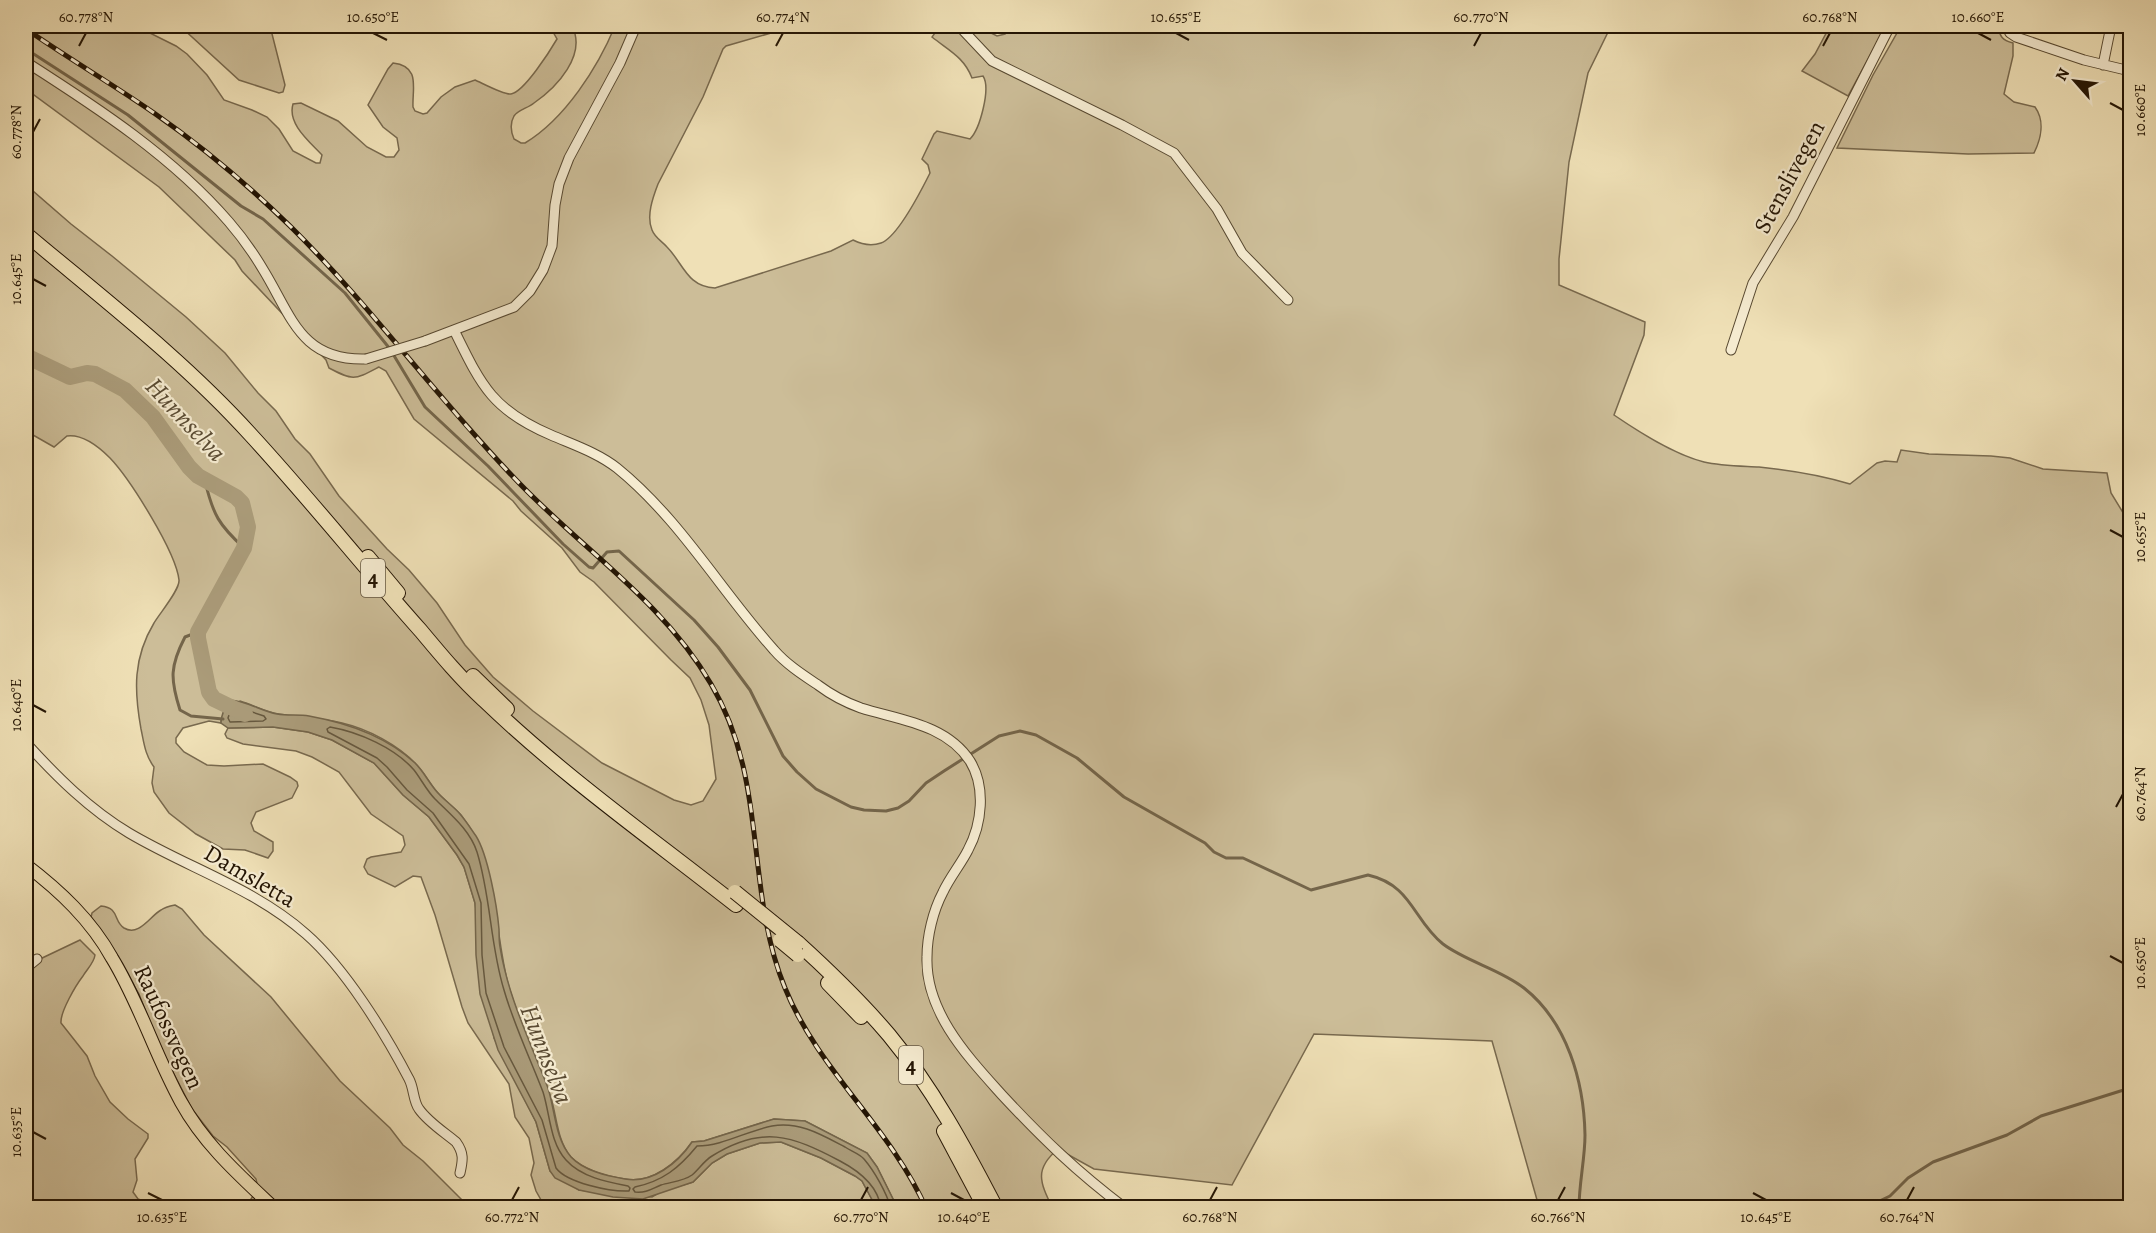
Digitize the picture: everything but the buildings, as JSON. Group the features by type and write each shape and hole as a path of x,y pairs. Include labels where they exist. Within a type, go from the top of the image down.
{"highway":[{"name":"4","path":"26,224 220,390 257,428 445,646 497,700 558,756 850,992 891,1037 942,1109 996,1208"},
{"name":"4","path":"26,234 166,354 234,417 297,485 377,583 482,698 577,783 735,899"},
{"name":"4","path":"798,949 891,1051 935,1116 985,1208"}],"main road":[{"name":"Raufossvegen","path":"26,866 61,894 97,935 121,972 167,1075 189,1115 222,1158 274,1208"}],"street":[{"path":"26,62 85,100 136,137 193,185 230,223 264,270 286,312 306,339 329,355 345,360 366,359 426,341 514,307 530,291 543,270 552,246 559,184 569,158 620,63 636,26"},
{"path":"959,26 992,61 1174,153 1217,209 1242,253 1288,300"},
{"name":"Stenslivegen","path":"1731,350 1753,283 1793,217 1890,26"},
{"path":"2006,26 2016,37 2103,65 2130,71"},
{"path":"2103,65 2111,26"},
{"path":"454,330 478,379 498,404 544,432 594,453 615,466 642,490 673,524 776,653 821,688 859,707 931,728 948,739 969,759 979,781 980,815 970,847 942,893 932,921 926,958 931,988 942,1016 965,1054 1044,1140 1079,1173 1125,1208"},
{"name":"Damsletta","path":"26,743 69,788 98,813 130,833 268,904 307,935 334,964 364,1004 411,1081 418,1108 461,1149 463,1161 460,1173"},
{"path":"26,968 38,959"}],"shaded area":[{"path":"26,26 136,26 187,54 207,75 224,100 267,117 279,129 293,151 320,163 322,155 293,119 293,104 301,103 338,121 367,147 386,157 394,157 399,150 397,138 383,127 368,105 393,63 402,65 411,73 414,86 413,107 415,111 423,114 427,113 441,97 455,87 475,80 503,93 516,92 536,70 557,39 553,32 543,26 572,26 576,37 576,48 567,69 543,96 514,116 511,127 514,139 525,143 554,120 579,91 590,75 615,26 784,26 771,33 726,46 723,49 703,97 658,184 652,201 650,225 655,235 673,253 692,279 706,287 715,288 831,251 853,240 867,244 881,243 895,232 909,212 930,173 928,165 922,159 934,134 937,131 970,139 977,127 985,99 983,76 972,78 960,59 932,37 940,26 977,26 997,36 1005,34 1012,26 1611,26 1588,73 1569,162 1559,259 1559,285 1645,322 1644,335 1614,415 1668,448 1704,462 1793,471 1850,484 1877,463 1897,462 1901,450 1929,454 2010,458 2043,469 2107,473 2111,493 2130,524 2130,1207 1539,1207 1492,1041 1314,1034 1232,1185 1094,1169 1058,1149 1050,1156 1042,1170 1042,1183 1052,1207 897,1207 877,1167 867,1153 805,1121 774,1119 704,1141 692,1142 672,1164 645,1178 635,1180 618,1178 583,1166 571,1157 563,1144 551,1098 513,1001 504,966 494,898 483,854 474,834 461,815 438,793 409,757 362,729 326,720 274,713 240,701 221,719 221,723 209,721 183,728 176,738 176,743 184,752 207,765 263,764 297,782 298,786 292,798 256,812 251,823 254,831 273,842 273,851 268,858 245,850 223,849 196,834 169,813 154,792 152,783 154,767 145,749 139,715 137,674 147,636 173,596 179,580 170,552 151,516 110,458 96,446 79,437 67,436 54,447 26,431 26,185 186,317 225,353 276,411 339,496 437,603 465,645 493,677 533,711 602,763 674,800 691,805 703,801 716,779 709,725 701,700 690,678 594,582 580,572 562,548 513,501 414,419 386,371 379,367 359,376 349,377 329,368 326,360 242,271 235,260 159,187 26,89"},
{"path":"180,26 270,26 285,85 283,92 279,93 239,80"},
{"path":"1830,26 1886,26 1848,96 1802,71 1815,54"},
{"path":"1901,26 1998,26 2002,37 2013,43 2013,56 2004,94 2014,102 2035,107 2040,118 2039,142 2034,153 1968,154 1837,148 1873,75"},
{"path":"273,727 308,732 332,740 374,763 403,795 429,817 457,855 464,867 475,903 494,1038 536,1122 550,1171 579,1190 652,1197 662,1191 693,1182 712,1163 727,1154 760,1143 781,1142 821,1158 855,1176 862,1181 876,1207 716,1208 706,1203 690,1208 545,1207 536,1191 531,1175 534,1163 529,1138 515,1117 509,1084 468,1023 421,877 413,876 395,887 368,874 364,867 367,859 371,857 401,852 405,845 403,836 371,814 339,772 296,751 243,744 227,738 225,734 228,728"},
{"path":"175,905 182,909 204,935 271,997 340,1081 469,1207 246,1207 258,1188 256,1179 227,1147 213,1136 192,1109 156,1039 139,994 91,917 92,913 101,906 107,907 114,912 118,922 124,928 135,930 163,909"},
{"path":"80,940 95,955 69,999 61,1023 87,1056 110,1102 148,1134 148,1138 135,1159 137,1180 133,1192 138,1199 157,1207 26,1207 26,970 38,960"}],"water":[{"path":"230,700 277,714 305,715 338,722 379,738 415,763 437,792 464,819 476,836 488,868 508,984 548,1088 562,1142 576,1162 596,1172 635,1180 654,1175 672,1164 692,1142 704,1141 774,1119 805,1121 867,1153 877,1167 897,1207 876,1207 862,1181 855,1176 821,1158 781,1142 760,1143 727,1154 712,1163 693,1182 643,1199 613,1197 579,1190 555,1178 550,1171 536,1122 498,1050 480,994 476,955 475,903 464,867 457,855 429,817 403,795 374,763 332,740 308,732 273,727 228,728 221,723 221,720"}],"waterway":[{"path":"26,49 128,115 241,206 263,219 345,293 390,349"},
{"path":"393,354 425,407 589,567 593,568 607,552 619,551 694,620 718,647 750,690 783,756 816,789 851,807 886,811 898,808 909,801 926,783 999,736 1020,731 1036,735 1077,758 1124,797 1205,843 1214,852 1226,858 1243,858 1311,890 1368,875 1394,887 1411,904 1433,935 1443,944 1462,956 1515,981 1539,1002 1562,1035 1577,1074 1584,1115 1585,1144 1579,1208"},
{"name":"Hunnselva","path":"26,356 70,377 87,373 95,374 125,390 153,417 198,476 236,497 242,503 248,527 244,548 198,632 198,638 209,692 214,699 245,714"},
{"path":"205,481 218,519 228,533 244,548"},
{"name":"Hunnselva","path":"198,632 185,637 176,656 173,681 180,710 191,716 223,719"},
{"path":"1865,1208 1890,1196 1908,1178 1933,1162 2007,1135 2041,1116 2130,1088"}],"railway":[{"path":"26,29 190,139 225,167 290,226 349,289 491,453 521,485 647,603 692,655 711,684 729,721 741,759 749,797 764,912 772,950 785,988 816,1046 893,1151 926,1208"}]}
